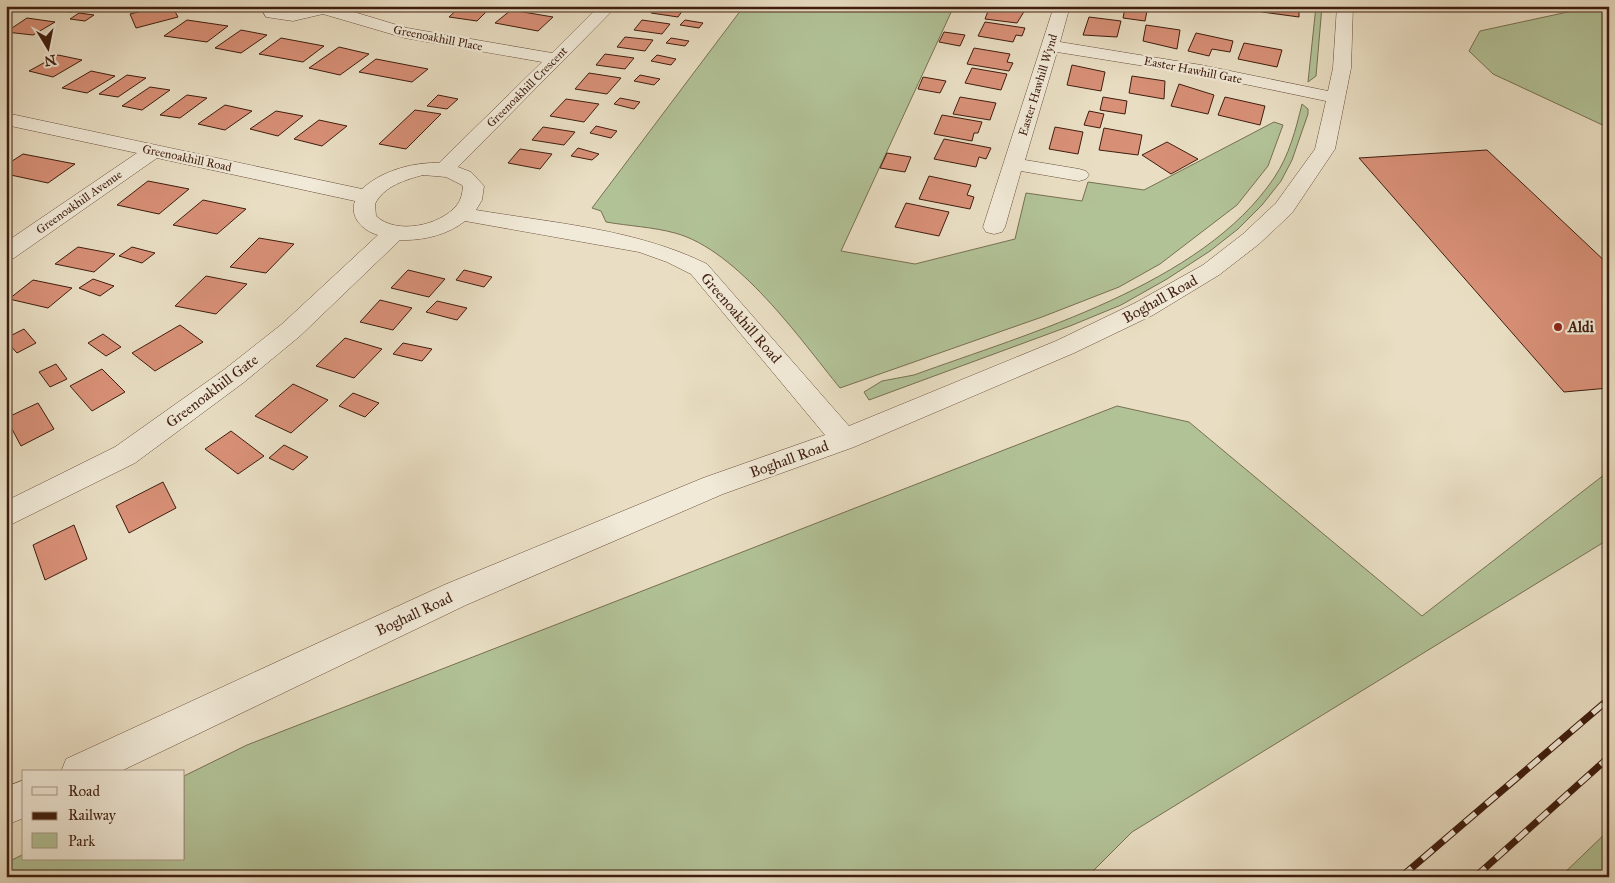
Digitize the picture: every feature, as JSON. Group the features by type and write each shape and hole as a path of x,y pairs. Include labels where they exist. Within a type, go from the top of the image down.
{"street":[{"name":"Greenoakhill Place","path":"268,6 272,13 290,16 325,7 405,33 555,59"},
{"name":"Greenoakhill Crescent","path":"445,169 609,6"},
{"name":"Easter Hawhill Wynd","path":"994,227 1015,164 1062,6"},
{"name":"Boghall Road","path":"83,770 454,595 713,486 844,439 1066,347 1144,309 1211,270 1251,239 1284,208 1325,149 1342,68 1345,6"},
{"name":"Easter Hawhill Gate","path":"1049,45 1201,70 1337,98"},
{"name":"Greenoakhill Road","path":"6,119 368,197"},
{"name":"Greenoakhill Avenue","path":"6,253 153,151"},
{"path":"1015,164 1079,175"},
{"path":"423,169 445,169 466,176 474,186 474,199 462,214 447,224 422,232 394,233 378,228 366,218 363,210 368,197 380,184 400,174 423,169"},
{"name":"Greenoakhill Road","path":"462,214 644,246 675,257 699,269 726,298 844,439"},
{"name":"Greenoakhill Gate","path":"6,514 125,455 211,393 290,330 394,233"},
{"path":"6,807 22,799"}],"green space":[{"path":"744,6 954,6 841,251 915,264 1015,239 1026,193 1082,201 1088,182 1144,190 1274,122 1283,125 1268,166 1237,205 1160,264 1119,287 1042,317 840,388 766,298 722,258 699,243 675,233 606,222 601,211 592,208"},
{"path":"1316,6 1322,6 1316,76 1308,82"},
{"path":"1609,9 1609,128 1493,74 1469,51 1480,31 1577,10"},
{"path":"1302,104 1308,109 1308,114 1292,160 1281,181 1262,205 1238,229 1210,251 1167,279 1121,305 1070,326 869,400 864,392 882,381 914,375 1009,342 1110,301 1159,276 1204,248 1243,215 1274,178 1288,152"},
{"path":"1117,406 1189,422 1422,616 1609,471 1609,539 1132,832 1087,877 6,877 6,863 22,855 22,860 185,860 185,776 247,745"},
{"path":"1609,830 1609,877 1560,877"}],"building":[{"path":"49,6 82,6 72,12 45,9"},
{"path":"163,6 172,6 178,17 136,28 130,14"},
{"path":"461,6 492,6 477,21 449,17"},
{"path":"656,6 685,7 678,17 651,13"},
{"path":"698,6 719,6 714,11 696,8"},
{"path":"990,6 1025,10 1017,23 985,19"},
{"path":"1263,6 1299,6 1299,17 1262,12"},
{"path":"1125,8 1147,11 1145,21 1123,18"},
{"path":"511,10 553,17 538,31 495,23"},
{"path":"79,13 94,15 85,21 70,19"},
{"path":"1089,17 1121,21 1117,37 1083,35"},
{"path":"27,18 55,22 33,35 6,32"},
{"path":"187,20 228,26 207,42 164,36"},
{"path":"642,20 670,24 662,34 634,30"},
{"path":"685,20 703,23 699,28 680,25"},
{"path":"985,22 1025,28 1022,36 1016,35 1013,42 978,36"},
{"path":"1146,25 1180,30 1177,49 1143,41"},
{"path":"241,30 267,35 241,53 215,48"},
{"path":"944,32 965,35 960,46 939,42"},
{"path":"1196,33 1233,41 1230,52 1212,49 1209,56 1188,51"},
{"path":"625,37 653,40 645,51 617,47"},
{"path":"281,38 324,46 303,62 259,54"},
{"path":"671,38 689,41 685,46 666,43"},
{"path":"1244,43 1282,50 1277,67 1238,59"},
{"path":"339,47 369,54 340,75 309,68"},
{"path":"974,48 1010,54 1007,62 1013,63 1009,71 967,64"},
{"path":"605,54 634,58 625,69 596,65"},
{"path":"58,55 82,60 53,77 29,71"},
{"path":"657,55 676,59 671,65 651,61"},
{"path":"376,59 428,69 412,82 359,72"},
{"path":"1072,65 1105,72 1101,91 1067,85"},
{"path":"972,68 1007,74 1001,90 965,83"},
{"path":"91,71 115,76 87,93 62,88"},
{"path":"589,73 621,78 607,94 575,89"},
{"path":"127,75 146,78 118,97 99,94"},
{"path":"640,75 660,79 654,85 634,81"},
{"path":"1132,76 1165,81 1164,99 1129,93"},
{"path":"923,77 946,81 940,93 918,89"},
{"path":"1179,84 1214,95 1208,114 1171,106"},
{"path":"150,87 170,90 142,110 122,106"},
{"path":"187,95 207,98 180,118 160,115"},
{"path":"438,95 458,99 447,109 427,106"},
{"path":"960,97 996,103 990,120 953,114"},
{"path":"1103,97 1127,101 1125,114 1100,110"},
{"path":"1225,97 1265,106 1260,125 1218,115"},
{"path":"620,98 640,102 634,109 614,104"},
{"path":"566,99 599,104 584,122 550,116"},
{"path":"225,105 252,111 225,130 198,124"},
{"path":"415,110 441,114 406,149 379,144"},
{"path":"276,111 303,116 278,136 250,129"},
{"path":"1089,111 1104,114 1100,128 1084,125"},
{"path":"942,115 982,122 978,133 974,133 972,141 934,134"},
{"path":"319,120 347,126 322,146 294,139"},
{"path":"596,126 617,131 611,138 590,133"},
{"path":"543,127 575,132 564,145 532,140"},
{"path":"1055,127 1083,132 1078,154 1049,149"},
{"path":"1104,128 1142,135 1138,155 1099,150"},
{"path":"944,139 991,148 986,159 979,157 976,167 934,159"},
{"path":"1167,142 1198,159 1171,174 1142,155"},
{"path":"578,148 599,154 592,160 571,156"},
{"path":"520,149 552,154 540,169 508,163"},
{"name":"Aldi","path":"1487,150 1609,265 1609,388 1564,392 1359,158"},
{"path":"887,153 911,157 905,172 880,168"},
{"path":"23,154 75,164 48,183 6,174 6,165"},
{"path":"929,176 971,185 967,195 974,197 970,209 919,199"},
{"path":"148,181 189,189 159,214 117,205"},
{"path":"203,200 246,209 217,234 173,225"},
{"path":"906,203 949,212 939,236 895,227"},
{"path":"259,238 294,244 266,273 230,267"},
{"path":"78,247 115,254 94,272 55,264"},
{"path":"132,247 155,253 142,263 119,256"},
{"path":"408,270 445,279 429,297 391,288"},
{"path":"464,270 492,277 484,287 456,280"},
{"path":"206,276 247,284 216,314 175,306"},
{"path":"93,279 114,286 100,296 79,288"},
{"path":"33,280 72,288 48,308 9,299"},
{"path":"380,300 412,308 393,330 360,322"},
{"path":"437,301 467,308 457,320 426,312"},
{"path":"180,325 203,342 155,371 132,353"},
{"path":"24,329 36,343 17,353 6,341 6,338"},
{"path":"103,334 121,347 106,356 88,343"},
{"path":"345,338 382,349 354,378 316,366"},
{"path":"403,343 432,349 422,361 393,354"},
{"path":"56,364 67,379 50,387 39,372"},
{"path":"102,369 125,392 92,411 70,386"},
{"path":"293,384 328,400 291,433 255,416"},
{"path":"353,393 379,403 365,417 339,406"},
{"path":"38,403 54,429 21,446 6,418"},
{"path":"231,431 264,456 238,474 205,449"},
{"path":"284,445 308,457 293,470 269,458"},
{"path":"163,482 176,508 129,533 116,506"},
{"path":"74,525 87,559 45,580 33,545"}],"railway":[{"path":"1401,877 1609,699"},
{"path":"1475,877 1609,757"}],"place":[{"name":"Aldi","path":"1558,327"}]}
